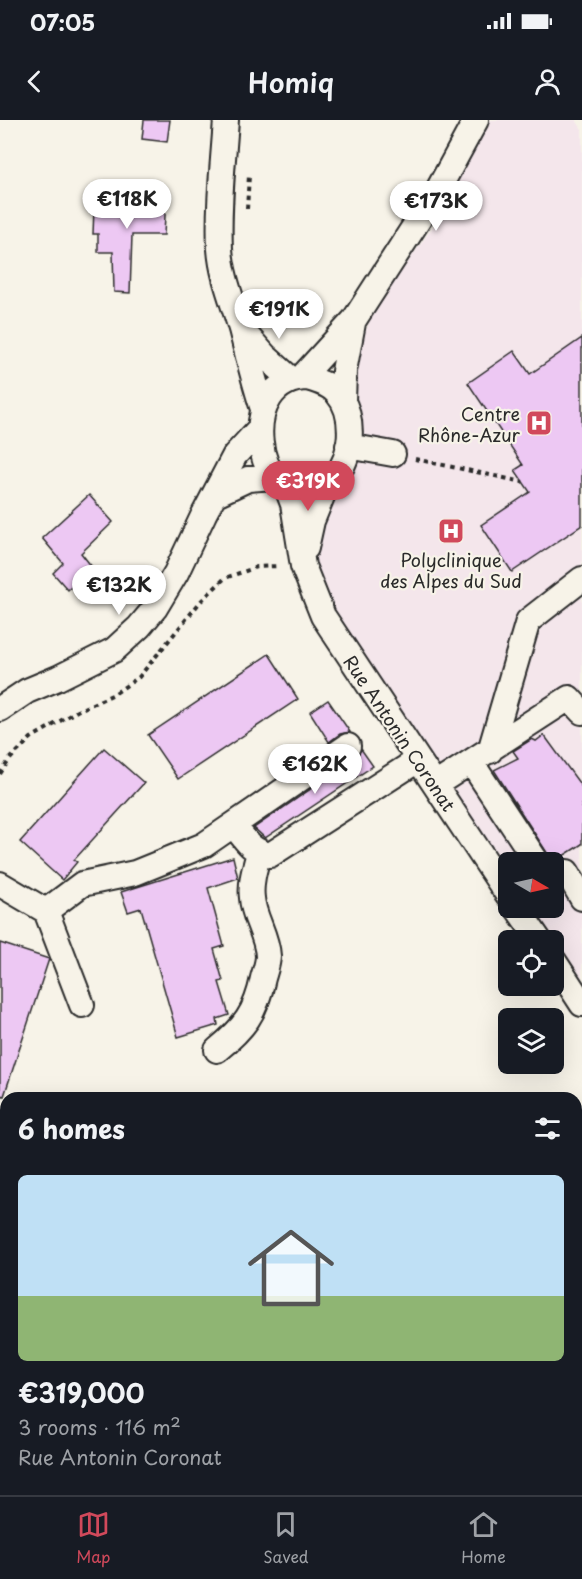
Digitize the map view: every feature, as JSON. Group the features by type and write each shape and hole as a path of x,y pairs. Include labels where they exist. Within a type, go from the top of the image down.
{"street":[{"path":"226,120 220,209 220,250 229,295 240,328 261,418 261,446 280,482"},
{"path":"0,709 27,691 114,650 139,627 155,608 176,573 235,455 280,388 296,379 354,320 439,188 476,120"},
{"path":"216,494 248,480 280,482 299,491 308,491 334,479 348,446 350,427 343,401 344,371 354,320"},
{"path":"240,328 266,356 296,379 308,378 329,386 343,401"},
{"path":"348,446 393,454"},
{"name":"Rue Antonin Coronat","path":"280,482 293,504 303,566 323,616 498,880"},
{"path":"303,566 312,521 327,484"},
{"path":"532,852 480,757 528,621 582,579"},
{"path":"435,785 569,698 582,712"},
{"path":"46,911 82,884 135,873 204,845 348,746"},
{"path":"234,825 249,846 259,853 270,855 418,760"},
{"path":"218,1050 238,1032 252,1012 262,986 268,956 263,930 252,899 253,873 259,853"},
{"path":"564,872 567,872 582,897"},
{"path":"0,884 46,911 82,1005"},
{"path":"564,976 582,1004"}],"path":[{"path":"246,220 249,165"},
{"path":"393,454 523,482"},
{"path":"0,774 10,759 31,738 77,711 114,694 139,677 201,601 225,578 257,567 303,566"}],"shaded area":[{"name":"Polyclinique des Alpes du Sud","path":"489,120 576,120 582,129 582,985 564,958 564,930 546,930 538,918 564,918 564,852 498,852 498,860 331,609 312,554 326,509 354,465 362,426 353,391 357,352 375,308 434,225"}],"building":[{"path":"144,120 170,120 167,142 142,139"},
{"path":"109,194 166,195 164,235 132,235 130,293 114,292 113,252 98,252 98,234 93,234 94,209 107,209"},
{"name":"Centre Rhône-Azur","path":"582,338 582,525 512,572 481,525 530,492 515,470 523,465 468,383 514,351 530,374"},
{"path":"89,495 113,522 81,553 92,567 68,590 53,573 63,563 42,538"},
{"path":"269,654 298,699 178,779 148,735"},
{"path":"328,700 350,732 340,734 329,742 310,712"},
{"path":"544,735 582,787 582,844 564,855 564,852 547,852 494,770 518,758 513,751 532,739 536,741"},
{"path":"104,748 144,783 74,860 77,862 62,880 20,842"},
{"path":"361,749 373,766 265,838 254,828 356,758"},
{"path":"233,857 238,878 208,888 224,946 214,949 223,981 219,982 229,1015 217,1019 218,1025 178,1037 141,908 128,912 121,892"},
{"path":"0,943 49,959 5,1092 0,1092"}],"place":[{"name":"Centre Rhône-Azur","path":"539,423"},
{"name":"Polyclinique des Alpes du Sud","path":"451,531"}]}
